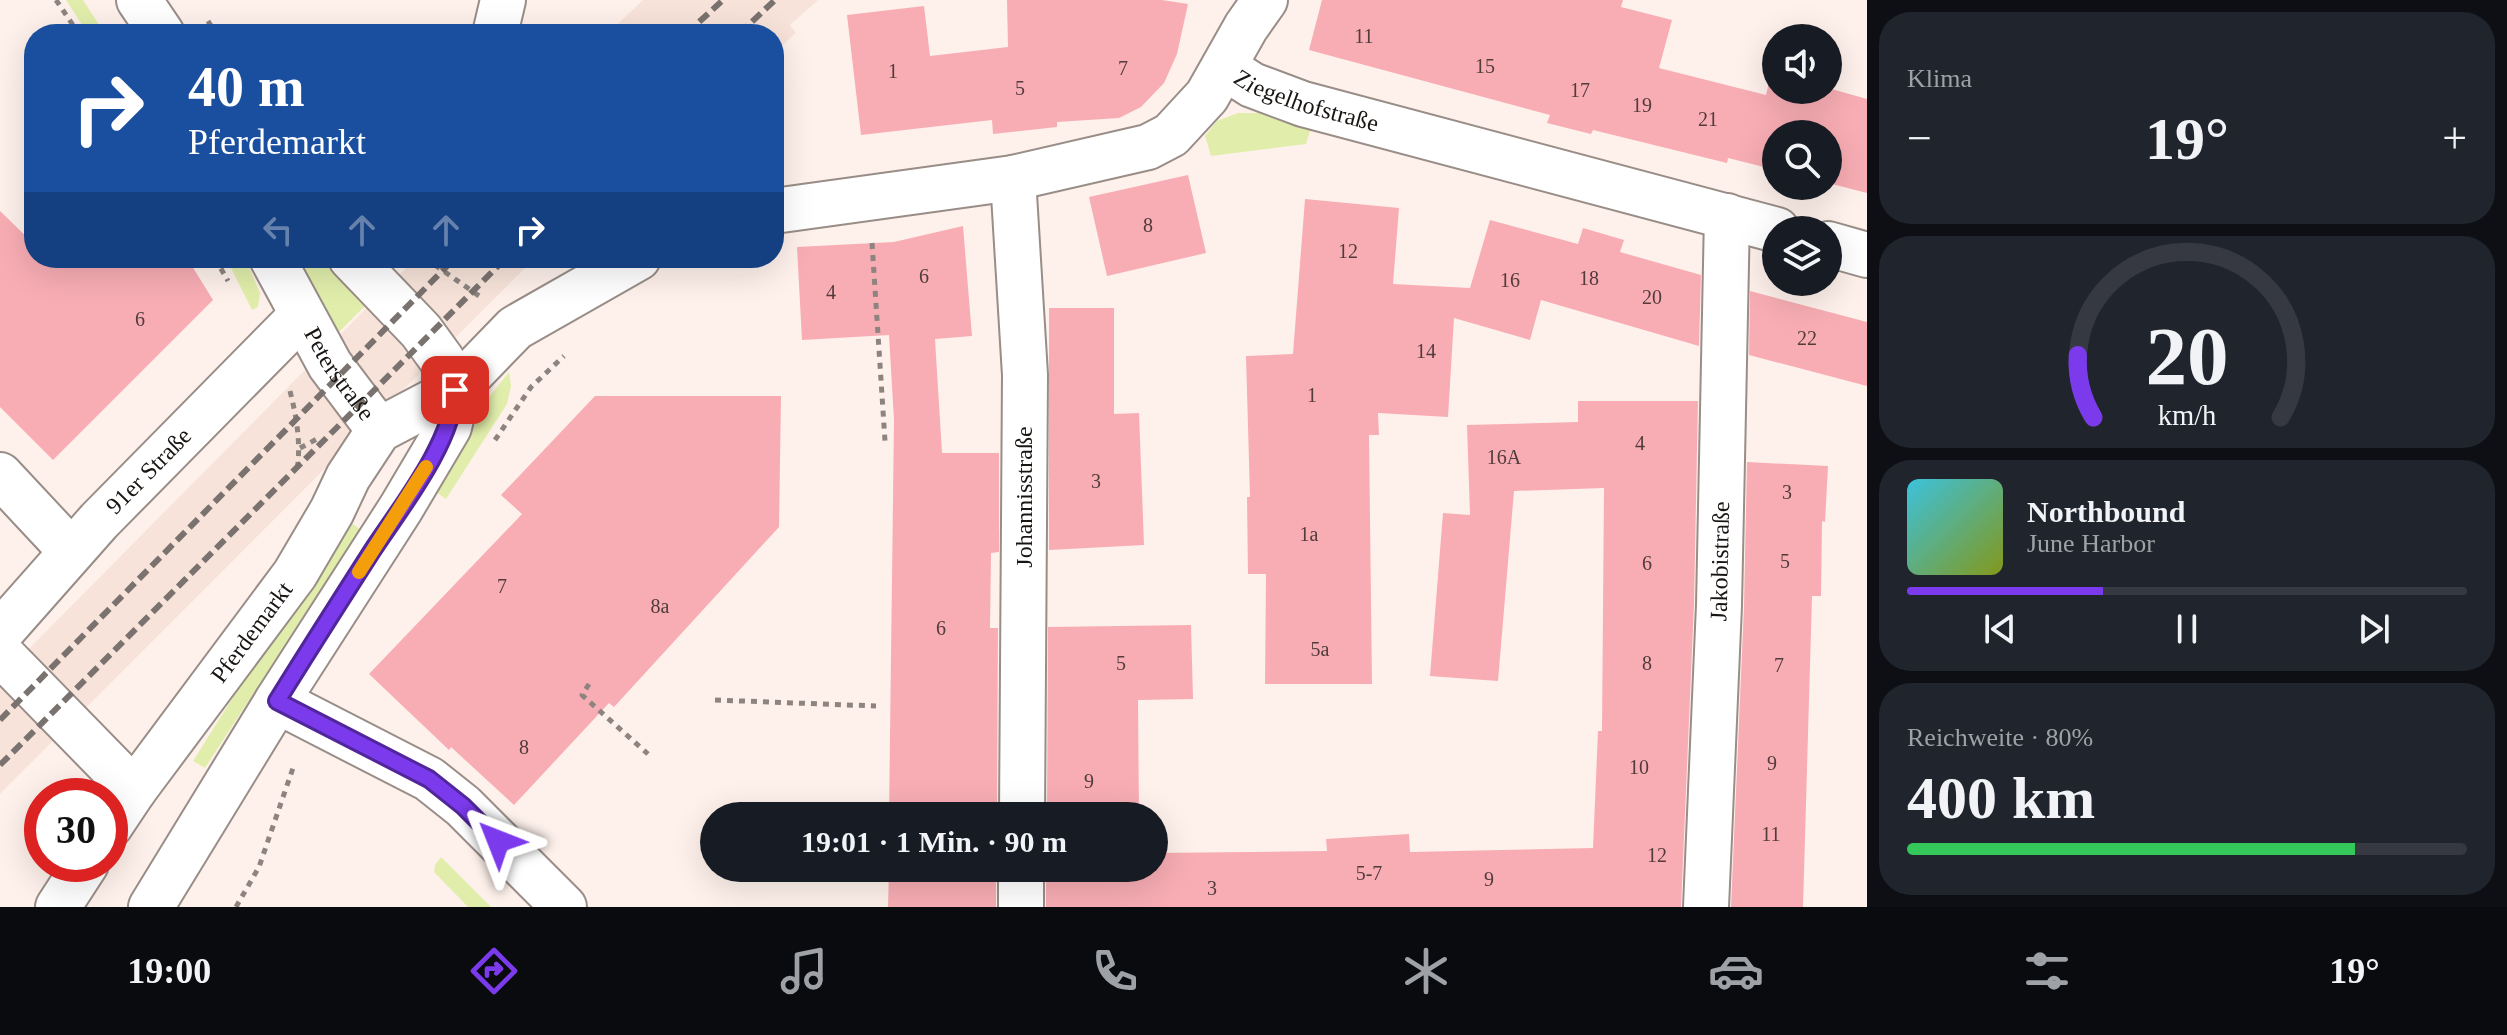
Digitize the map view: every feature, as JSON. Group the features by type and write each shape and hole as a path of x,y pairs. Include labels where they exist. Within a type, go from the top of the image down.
{"street":[{"path":"139,0 155,24"},
{"path":"497,24 503,0"},
{"path":"1224,67 1265,0"},
{"name":"Ziegelhofstraße","path":"784,210 1013,178 1148,147 1171,135 1207,96 1224,67 1252,85 1303,104 1762,226"},
{"name":"Johannisstraße","path":"1013,178 1025,375 1022,802"},
{"name":"Jakobistraße","path":"1706,907 1719,605 1727,216"},
{"path":"1842,248 1867,255"},
{"name":"Peterstraße","path":"277,268 330,365 379,430 455,390"},
{"path":"151,907 295,711 401,508 449,427 455,390 442,360 421,331 365,268"},
{"path":"455,390 508,334 620,268"},
{"name":"91er Straße","path":"0,633 85,536 302,315"},
{"name":"Pferdemarkt","path":"128,799 295,574 348,477 379,430"},
{"path":"0,475 85,536"},
{"path":"0,653 134,790"},
{"path":"295,711 429,779 463,806 564,907"},
{"path":"58,907 74,882"},
{"path":"1021,882 1021,907"}],"path":[{"path":"56,0 72,24"},
{"path":"869,198 885,441"},
{"path":"489,450 531,387 568,352"},
{"path":"589,684 582,695 648,754"},
{"path":"715,700 876,706"},
{"path":"236,907 259,867 294,765 295,711"}],"shaded area":[{"path":"643,0 818,0 790,25 796,33 784,44 784,24 618,24"},
{"path":"406,268 525,268 0,794 0,678"}],"green space":[{"path":"66,0 83,0 99,24 82,24"},
{"path":"1238,113 1264,113 1312,125 1306,144 1211,156 1205,136 1217,121"},
{"path":"231,268 249,268 260,293 258,307 252,310"},
{"path":"303,268 336,268 368,303 338,333"},
{"path":"509,372 511,386 507,404 446,499 436,492 461,453 490,396"},
{"path":"345,519 360,529 205,768 193,761"},
{"path":"441,857 491,907 468,907 434,872"}],"building":[{"path":"1007,0 1162,0 1188,4 1177,54 1164,83 1141,107 1119,118 1057,122 1057,127 993,134 992,120 861,135 847,15 924,6 930,56 1008,47"},
{"path":"1322,0 1623,0 1621,7 1672,20 1659,68 1762,94 1762,104 1842,104 1842,92 1867,99 1867,193 1842,187 1842,120 1762,120 1762,166 1728,158 1727,163 1593,130 1591,134 1547,123 1550,115 1309,50"},
{"path":"1188,175 1206,253 1107,276 1089,197"},
{"path":"1305,199 1399,208 1393,284 1470,288 1490,220 1578,244 1583,228 1624,240 1620,252 1701,275 1699,346 1541,300 1530,340 1454,318 1448,417 1378,413 1379,435 1369,435 1372,684 1265,684 1266,574 1248,574 1247,497 1250,497 1246,356 1293,354"},
{"path":"0,211 24,234 24,268 193,268 213,300 53,460 0,407"},
{"path":"963,226 972,336 935,339 942,453 999,453 999,552 991,553 990,628 998,628 997,802 889,802 894,420 889,335 802,340 797,247 894,242"},
{"path":"1750,291 1867,322 1867,386 1749,355"},
{"path":"1049,308 1114,308 1114,414 1139,413 1144,545 1049,550"},
{"path":"595,396 781,396 779,527 614,707 609,703 514,805 451,747 449,750 369,674 522,514 501,495"},
{"path":"1578,401 1698,401 1694,604 1681,907 1046,907 1046,882 1168,882 1168,853 1327,851 1326,839 1409,834 1410,852 1593,848 1598,731 1602,731 1604,488 1514,491 1498,681 1430,676 1443,513 1470,515 1467,425 1578,422"},
{"path":"1747,462 1828,466 1825,522 1822,521 1821,596 1812,596 1803,907 1731,907"},
{"path":"1191,625 1193,699 1138,700 1139,802 1047,802 1048,627"},
{"path":"889,882 996,882 996,907 888,907"}],"railway":[{"path":"697,24 723,0"},
{"path":"750,24 775,0"},
{"path":"0,720 445,268"},
{"path":"0,765 496,268"}],"slow traffic":[{"path":"359,572 426,467"}],"route":[{"path":"455,390 449,427 401,508 277,701 429,779 463,806 498,841"}]}
